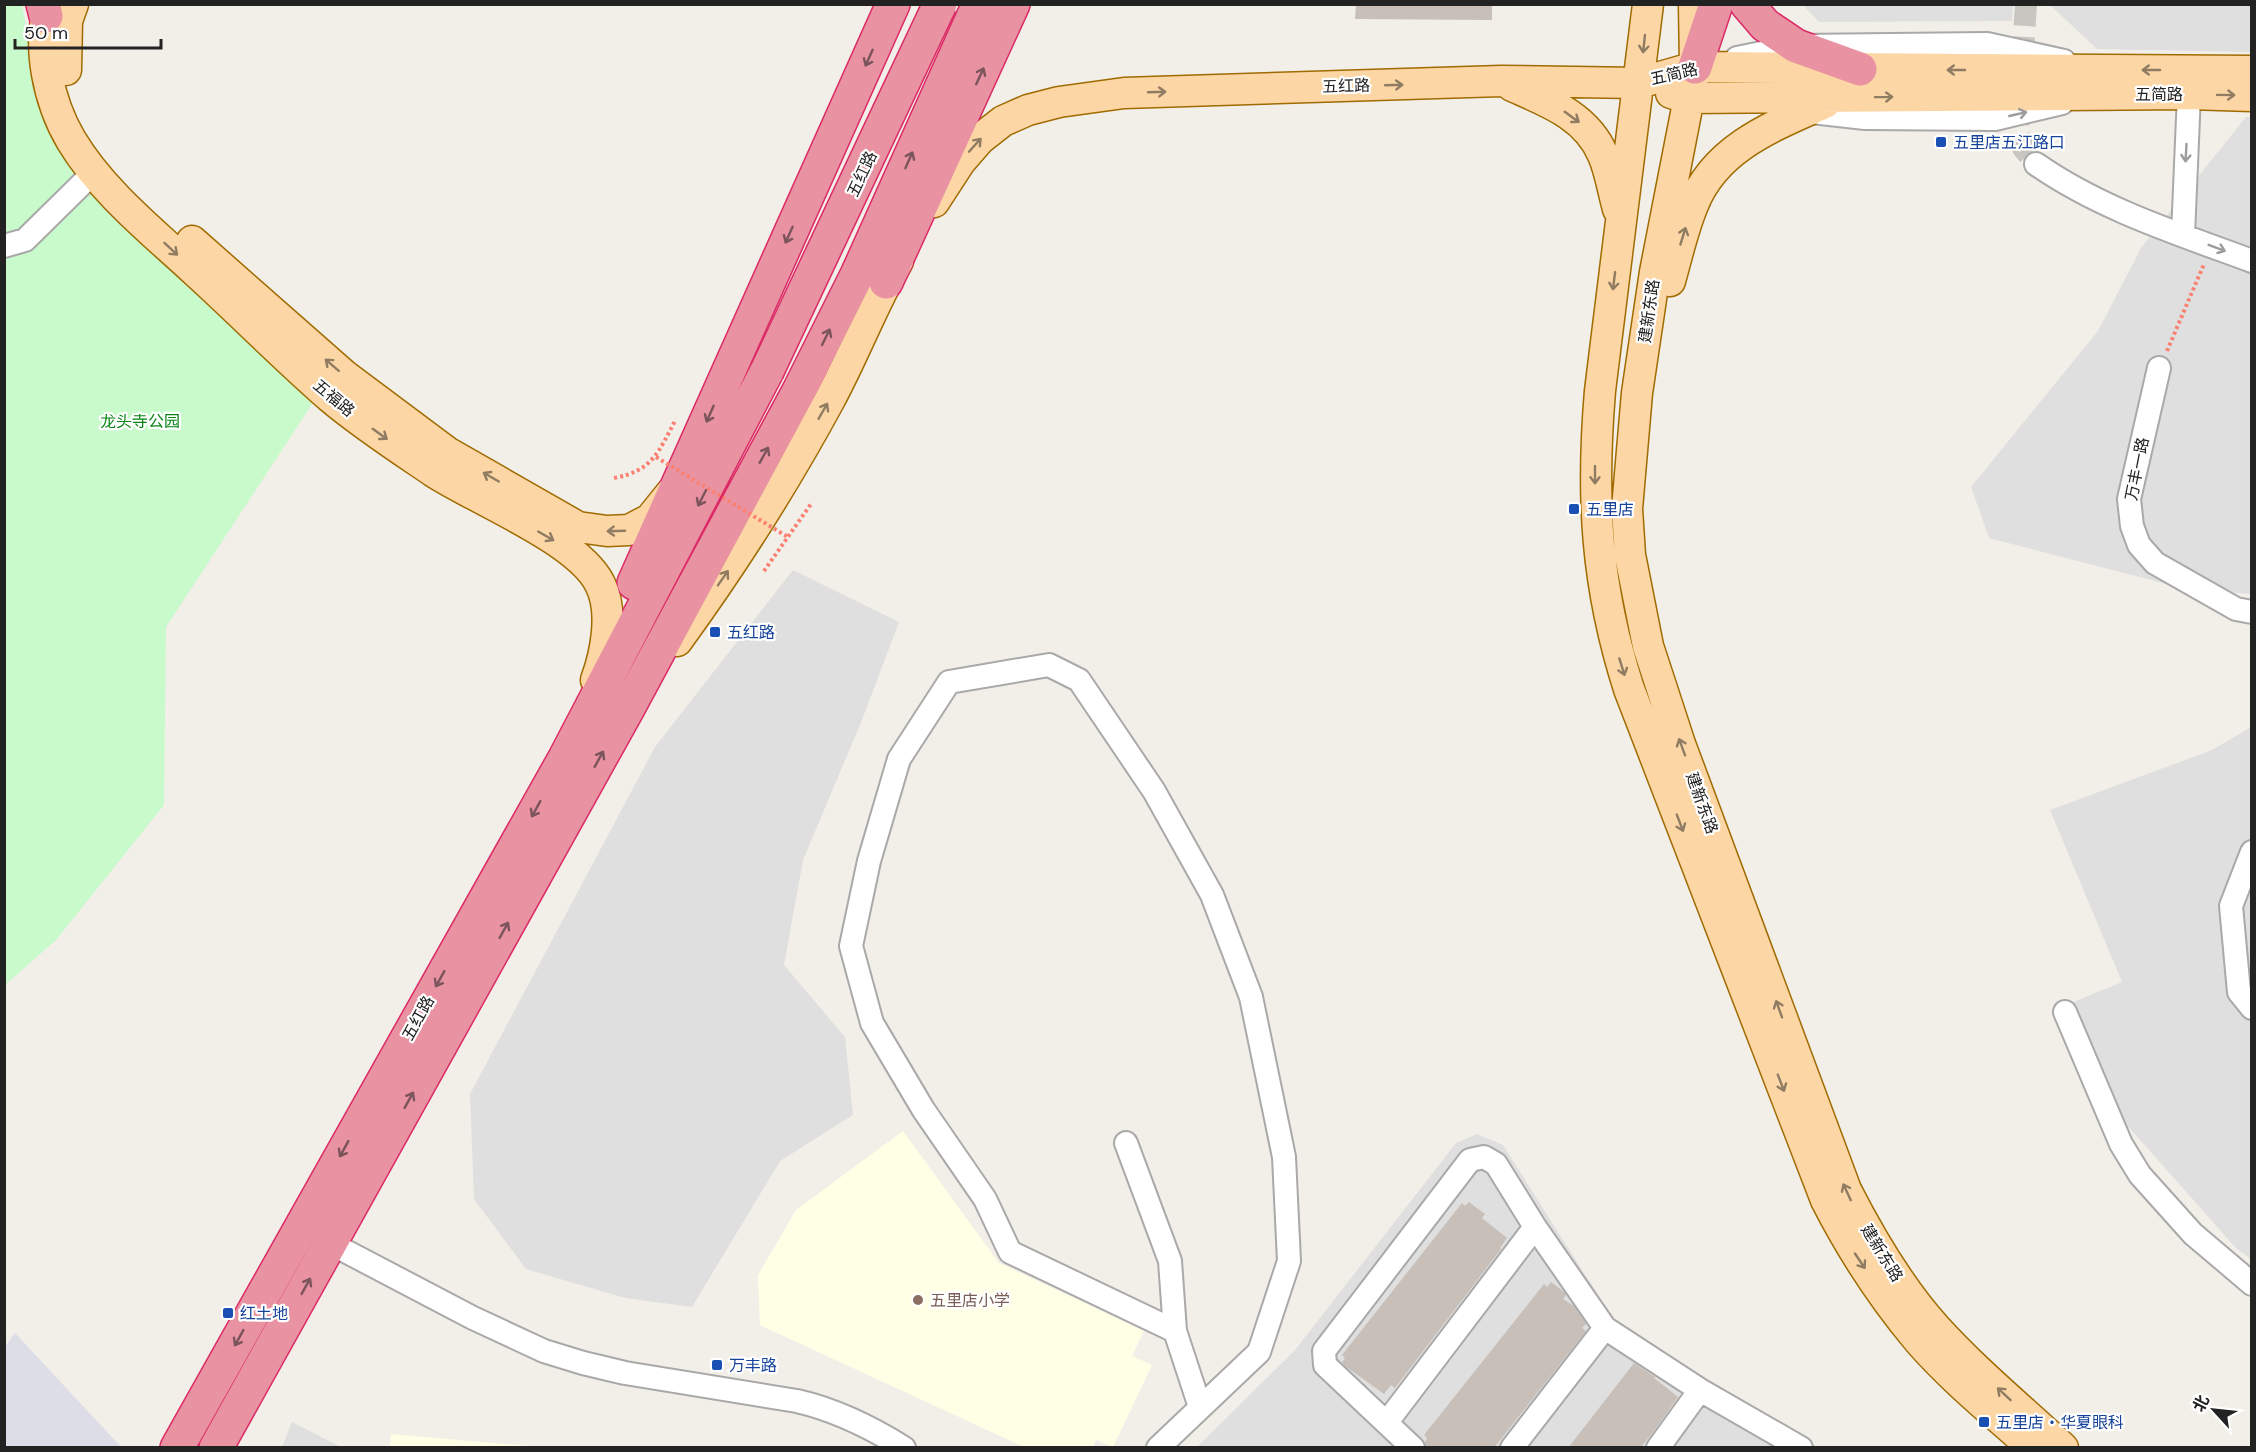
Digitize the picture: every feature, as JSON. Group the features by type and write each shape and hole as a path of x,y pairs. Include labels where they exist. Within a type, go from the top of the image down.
{"highway":[{"path":"607,644 893,4"},
{"name":"五红路","path":"177,1448 565,758 767,371 940,4"},
{"name":"五红路","path":"216,1448 627,710 801,389 857,275 979,4"},
{"path":"886,282 1013,4"},
{"path":"1695,67 1716,4"},
{"path":"1746,4 1766,25 1796,46 1860,69"}],"main road":[{"name":"建新东路","path":"1648,4 1600,391 1595,450 1598,556 1616,650 1826,1200 1850,1247 1884,1297 1920,1342 1957,1380 2033,1448"},
{"name":"建新东路","path":"1694,4 1695,67 1655,272 1637,393 1627,509 1630,555 1648,645 1680,744 1846,1190 1882,1256 1935,1327 2063,1448"},
{"name":"五福路","path":"53,8 67,21 65,66 72,98 84,130 104,162 344,375 447,452 578,527 607,531 629,530 650,519 664,504 686,468"},
{"name":"五福路","path":"53,8 45,64 54,101 71,139 94,172 127,208 333,399 437,474 568,548 601,584 606,606 607,644 598,677 565,758"},
{"name":"五简路","path":"1640,82 1695,67 1860,69 2102,82 2189,94 2252,96"},
{"name":"五简路","path":"1640,82 1688,99 1838,98 2252,71"},
{"name":"五红路","path":"627,710 732,564 830,399 886,282 920,224 960,162 980,139 1003,121 1029,110 1059,102 1124,93 1501,81 1640,82"},
{"path":"1501,81 1559,108 1577,120 1594,137 1604,156 1621,223 1634,214 1647,218 1650,224 1655,272"},
{"path":"1637,393 1692,206 1701,186 1732,152 1774,125 1838,98"}],"street":[{"path":"1695,67 1796,46 1987,44 2102,82"},
{"path":"1688,99 1865,118 1995,119 2102,82"},
{"path":"2183,235 2189,94"},
{"path":"2036,164 2105,203 2252,261"},
{"path":"4,246 25,240 94,172"},
{"name":"万丰一路","path":"2159,368 2129,499 2132,526 2139,545 2155,563 2236,609 2252,612"},
{"path":"1158,1448 1259,1352 1289,1261 1284,1157 1251,997 1212,895 1154,791 1079,680 1049,665 949,682 899,759 869,861 851,946 872,1023 923,1109 985,1199 1010,1252 1175,1331"},
{"path":"2252,852 2231,906 2239,992 2252,1008"},
{"path":"2065,1011 2121,1144 2140,1175 2193,1234 2252,1284"},
{"path":"1126,1143 1170,1262 1175,1331 1200,1407"},
{"path":"1413,1448 1325,1365 1324,1351 1470,1160 1478,1156 1484,1156 1496,1164 1535,1227 1605,1328 1700,1390 1801,1448"},
{"path":"1387,1422 1535,1227"},
{"path":"330,1243 473,1318 544,1350 583,1363 625,1373 824,1407 849,1417 904,1448"},
{"path":"1512,1448 1605,1328"},
{"path":"1658,1448 1700,1390"}],"path":[{"path":"2159,368 2211,246"},
{"path":"614,478 638,471 656,457 676,419"},
{"path":"656,457 788,537"},
{"path":"764,571 811,504"}],"shaded area":[{"path":"1803,5 2013,5 2012,21 1819,22"},
{"path":"2050,5 2251,5 2251,52 2097,49"},
{"path":"2246,117 2251,117 2251,594 2186,589 1989,538 1971,487 2098,331 2141,248"},
{"path":"793,570 899,622 862,720 803,860 784,965 845,1037 853,1115 780,1161 692,1307 625,1298 526,1269 474,1199 470,1094 655,747"},
{"path":"2251,727 2251,1259 2236,1248 2101,1096 2059,1008 2122,982 2050,810 2212,750"},
{"name":"五里店小学","path":"903,1131 999,1263 1144,1331 1132,1356 1152,1365 1113,1447 1096,1440 1093,1447 1024,1447 760,1325 758,1275 796,1210"},
{"path":"1477,1134 1503,1145 1617,1325 1798,1433 1817,1447 1196,1448 1295,1350 1456,1143"},
{"path":"15,1333 121,1447 5,1447 5,1347"},
{"path":"292,1422 341,1447 282,1447"},
{"path":"391,1434 539,1447 390,1447"}],"green space":[{"name":"龙头寺公园","path":"22,4 35,79 47,128 75,170 161,260 316,398 166,627 164,805 56,940 5,985 4,5"}],"building":[{"path":"1356,4 1492,4 1492,20 1355,19"},
{"path":"1469,1202 1485,1214 1482,1218 1507,1238 1395,1388 1391,1385 1384,1394 1345,1366 1342,1362 1345,1358 1342,1355 1462,1203 1465,1206"},
{"path":"1551,1282 1564,1292 1566,1295 1563,1299 1574,1306 1586,1324 1582,1328 1586,1331 1494,1448 1426,1448 1427,1438 1424,1435 1544,1284 1547,1287"},
{"path":"1634,1363 1678,1397 1651,1435 1640,1448 1568,1448"}],"tunnel":[{"path":"2026,4 2018,132 2023,148 2036,164"}],"place":[{"name":"五里店五江路口","path":"1941,142"},
{"name":"五里店","path":"1574,509"},
{"name":"五红路","path":"715,632"},
{"name":"五里店小学","path":"918,1300"},
{"name":"红土地","path":"228,1313"},
{"name":"万丰路","path":"717,1365"},
{"name":"五里店‧华夏眼科","path":"1984,1422"}]}
